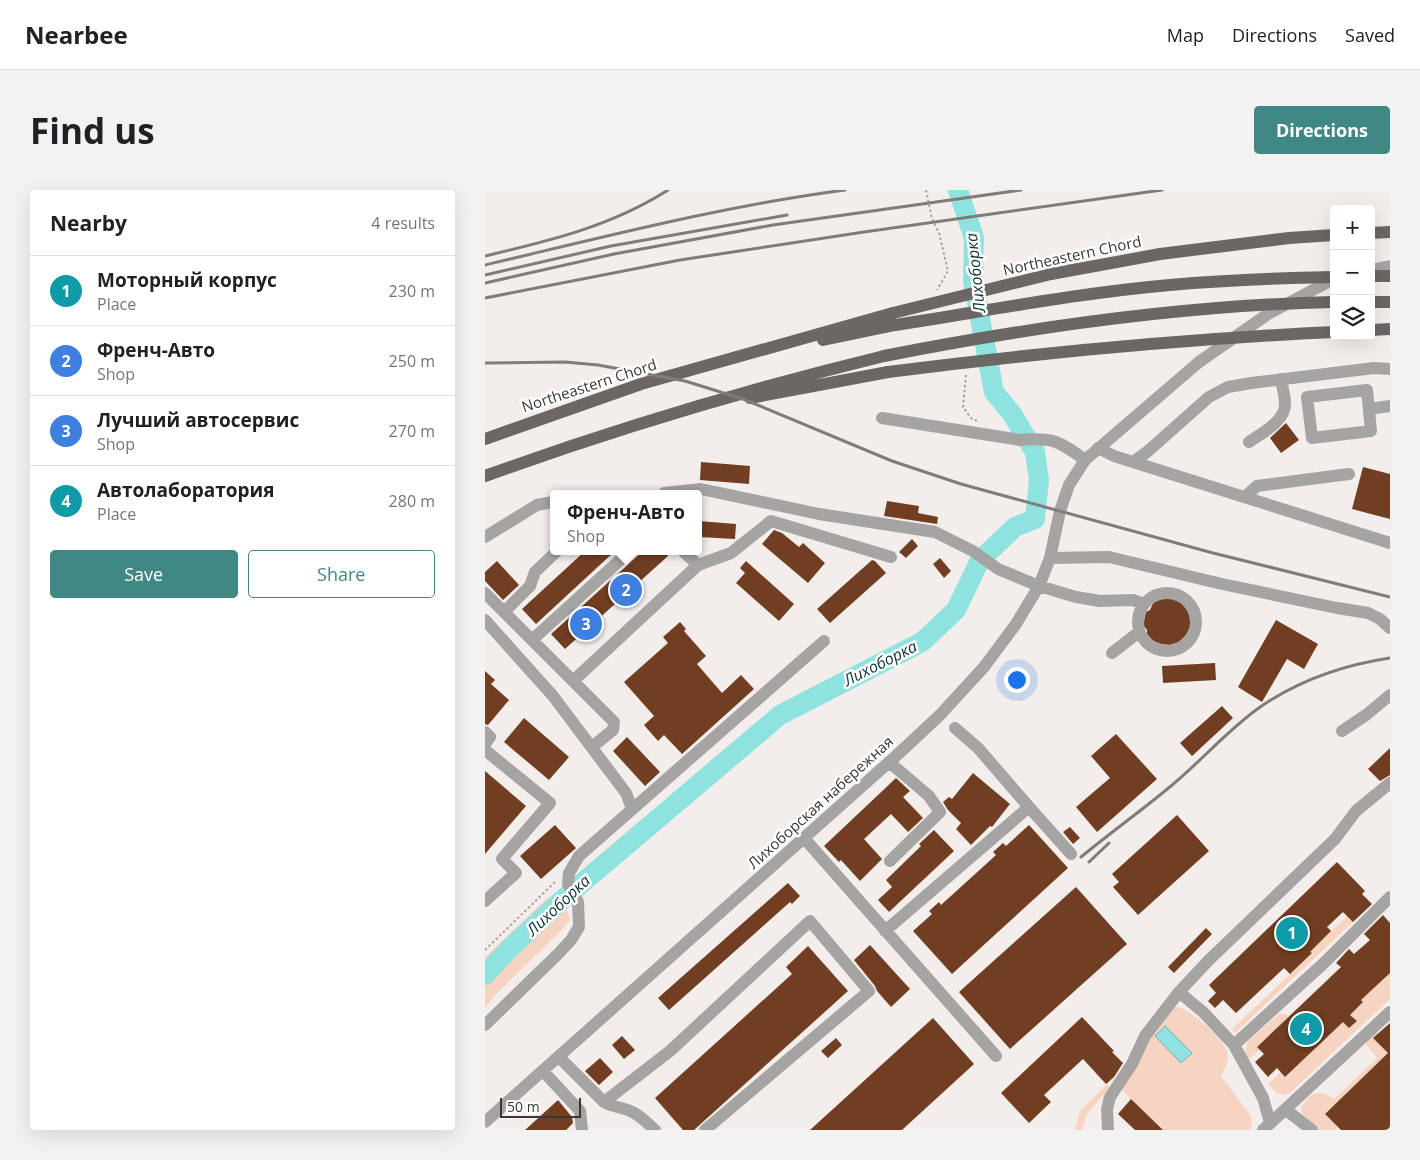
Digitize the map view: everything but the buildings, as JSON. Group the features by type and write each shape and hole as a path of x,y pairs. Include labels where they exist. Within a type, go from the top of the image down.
{"main road":[{"path":"1375,233 1390,232"},
{"name":"Northeastern Chord","path":"485,439 641,384 705,366 894,319 1051,274 1161,254 1289,238 1330,236"},
{"name":"Northeastern Chord","path":"894,319 1169,285 1330,276"},
{"path":"1375,276 1390,276"},
{"path":"485,476 540,456 703,405 883,356 955,342 1088,322 1283,303 1330,302"},
{"path":"1375,302 1390,302"},
{"path":"1375,330 1390,329"},
{"path":"703,405 774,395 887,372 1010,356 1175,341 1330,332"}],"street":[{"path":"1375,269 1390,266"},
{"name":"Лихоборская набережная","path":"485,1122 889,762 940,714 984,666 1016,624 1039,586 1050,558 1060,511 1069,485 1085,460 1199,362 1268,314 1330,282"},
{"path":"1133,462 1209,397 1227,388 1281,379 1374,368 1390,369"},
{"path":"1249,442 1277,421 1282,413 1285,405 1281,379"},
{"path":"1367,390 1369,409 1371,431 1312,438 1307,397 1367,390"},
{"path":"1369,409 1390,406"},
{"path":"882,418 1020,440 1040,438 1061,443 1085,460"},
{"path":"1098,448 1114,456 1390,542"},
{"path":"1245,497 1257,486 1349,474"},
{"path":"692,490 701,489 819,514 935,532 973,551 998,569 1039,586 1099,601 1133,600 1144,604"},
{"path":"485,537 537,505 550,503"},
{"path":"573,681 698,565 731,552 771,521 891,557"},
{"path":"504,612 530,586 535,572 553,555"},
{"path":"533,640 626,555"},
{"path":"687,555 698,565"},
{"path":"1050,558 1109,557 1222,584 1337,608 1368,612 1390,628"},
{"path":"485,592 614,722 613,730 592,748"},
{"path":"1173,593 1184,598 1191,606 1195,616 1196,627 1192,637 1185,646 1175,650 1163,652 1153,648 1144,642 1139,632 1137,622 1139,612 1152,596 1173,593"},
{"path":"485,620 553,696 626,793 632,809"},
{"path":"1112,653 1139,632"},
{"path":"485,1024 571,940 579,927 578,902 569,879 579,856 824,641"},
{"path":"1342,731 1366,715 1390,695"},
{"path":"955,728 979,748 1071,854"},
{"path":"485,732 491,737 485,744"},
{"path":"485,750 550,803 502,859 516,873 485,900"},
{"path":"889,762 929,796 940,812 890,861"},
{"path":"1108,1130 1107,1109 1110,1097 1132,1064 1145,1036 1179,992 1208,961 1335,838 1356,811 1390,783"},
{"path":"885,931 1029,807"},
{"path":"804,838 996,1056"},
{"path":"1234,1045 1324,963 1390,896"},
{"path":"604,1102 670,1051 810,921 869,990 705,1130"},
{"path":"1179,992 1203,1012 1234,1045 1263,1098 1267,1127"},
{"path":"1267,1127 1390,1012"},
{"path":"559,1057 604,1102 612,1107 626,1109 637,1114 655,1130"},
{"path":"543,1071 580,1111 582,1130"},
{"path":"1286,1110 1312,1130"}],"path":[{"path":"485,950 557,881 569,879"}],"shaded area":[{"path":"548,897 553,897 563,904 570,920 496,994 485,1008 485,957"},
{"path":"1347,916 1353,922 1235,1033 1232,1029 1311,954 1306,947 1327,927 1332,931"},
{"path":"1390,973 1390,999 1290,1093 1282,1095 1274,1091 1268,1084 1281,1072 1285,1076 1363,1003 1361,1000"},
{"path":"1177,1007 1190,1013 1207,1026 1226,1048 1228,1060 1221,1076 1251,1116 1252,1124 1250,1130 1163,1130 1122,1090 1143,1048 1174,1008"},
{"path":"1279,1014 1289,1016 1257,1047 1260,1050 1248,1060 1245,1052 1248,1041"},
{"path":"1375,1031 1378,1034 1373,1038 1388,1053 1325,1114 1338,1127 1335,1130 1316,1130 1303,1118 1301,1108 1308,1098 1315,1093 1324,1094 1334,1099 1377,1058 1366,1044 1366,1041"},
{"path":"1107,1084 1110,1087 1087,1114 1082,1130 1075,1130 1080,1111"}],"water":[{"path":"1165,1026 1192,1053 1181,1063 1155,1036"}],"waterway":[{"name":"Лихоборка","path":"485,975 508,950 562,900 780,715 922,642 956,610 980,560 1015,527 1035,519 1039,480 1035,452 1012,414 994,392 973,281 974,238 958,190"}],"railway":[{"path":"485,256 556,238 602,223 647,203 668,190"},
{"path":"485,265 709,213 845,190"},
{"path":"485,283 614,254 773,225 1021,190"},
{"path":"485,298 680,260 1162,190"},
{"path":"485,275 611,246 787,215"},
{"path":"485,363 565,362 598,365 685,381 743,399 892,461 961,484 1213,553 1390,597"},
{"path":"1081,857 1171,786 1234,728 1271,700 1320,676 1355,665 1390,658"},
{"path":"1089,862 1109,843"}],"place":[{"name":"Френч-Авто","path":"626,590"},
{"name":"Лучший автосервис","path":"586,624"},
{"name":"Моторный корпус","path":"1292,933"},
{"name":"Автолаборатория","path":"1306,1029"}]}
